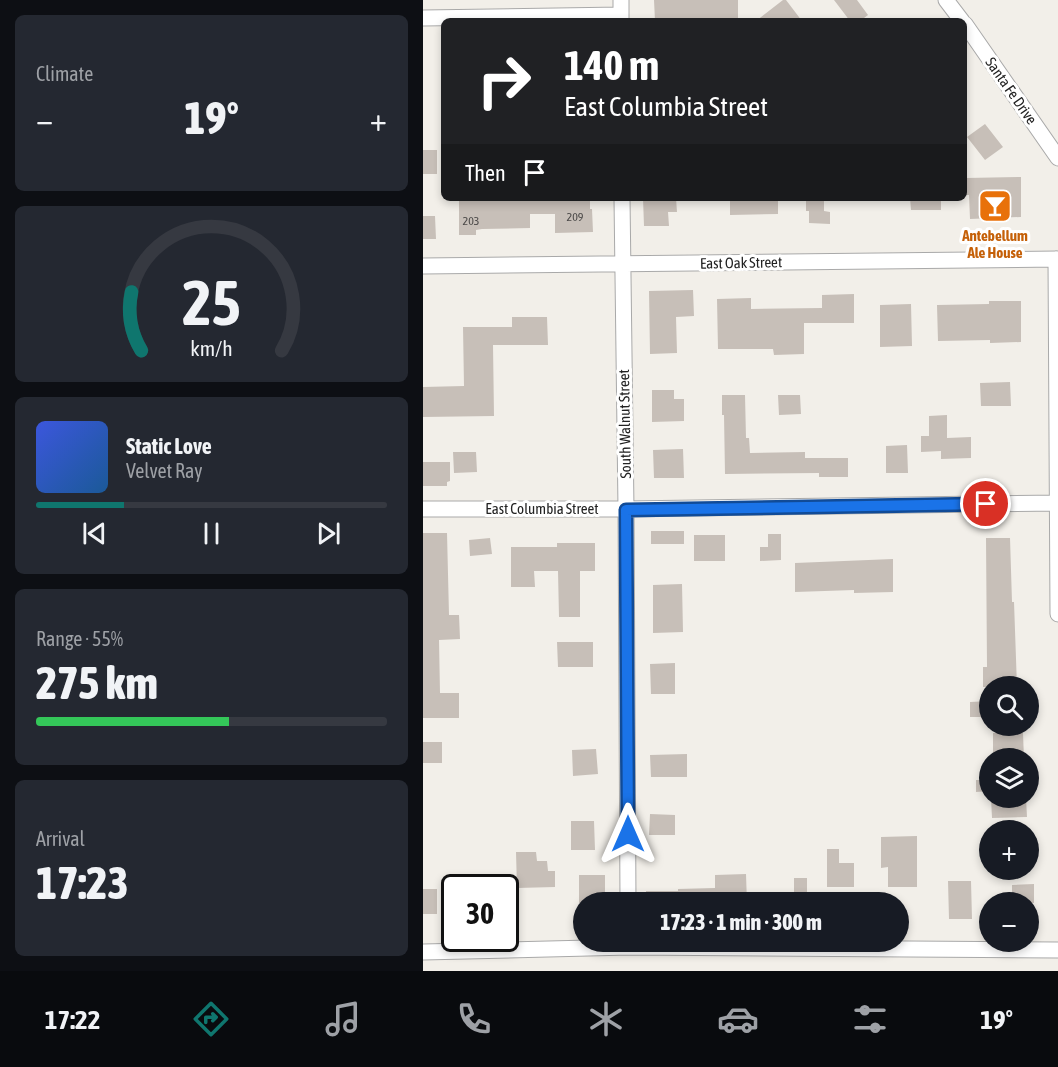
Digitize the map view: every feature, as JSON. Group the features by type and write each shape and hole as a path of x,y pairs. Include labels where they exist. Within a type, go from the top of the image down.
{"street":[{"name":"Santa Fe Drive","path":"946,0 959,18"},
{"path":"423,18 621,12"},
{"name":"Santa Fe Drive","path":"967,29 1058,158"},
{"name":"South Walnut Street","path":"622,201 629,892"},
{"path":"1057,259 1058,614"},
{"name":"East Oak Street","path":"423,266 1057,259"},
{"name":"East Columbia Street","path":"423,510 626,510 1058,503"},
{"path":"423,952 573,947"},
{"path":"909,948 1058,950"}],"building":[{"path":"654,0 738,0 738,18 655,18"},
{"path":"786,0 800,18 760,18"},
{"path":"834,0 857,0 868,15 864,18 848,18"},
{"path":"985,124 1003,147 985,160 967,137"},
{"path":"423,150 437,150 437,174 423,174"},
{"name":"Antebellum Ale House","path":"1021,177 1021,217 970,219 967,178"},
{"path":"459,201 590,201 590,209 592,209 593,232 555,233 555,214 530,214 530,228 482,229 476,230 476,235 459,235"},
{"path":"643,201 676,201 677,212 668,212 669,226 644,226"},
{"path":"730,201 778,201 778,214 730,215"},
{"path":"806,201 824,201 824,211 830,212 830,224 809,223 809,211 806,211"},
{"path":"910,201 941,201 941,210 911,210"},
{"path":"423,216 435,216 436,239 423,239"},
{"path":"693,290 694,316 676,317 677,353 650,354 649,291"},
{"path":"854,294 854,323 804,323 804,354 774,355 773,349 718,349 717,299 751,298 751,309 822,308 822,295"},
{"path":"989,301 1021,301 1021,342 938,341 937,305 989,304"},
{"path":"911,304 912,346 880,347 880,305"},
{"path":"512,317 547,317 548,345 493,345 494,416 423,417 423,387 464,386 463,327 512,327"},
{"path":"1010,382 1011,406 981,406 980,383"},
{"path":"652,390 674,390 674,399 684,399 684,421 652,422"},
{"path":"722,395 745,395 746,438 749,438 750,453 805,452 805,458 848,458 848,477 819,477 819,473 725,474"},
{"path":"778,395 800,395 801,414 779,415"},
{"path":"947,415 947,438 971,437 971,458 941,459 941,451 921,452 921,436 929,436 929,416"},
{"path":"907,445 908,473 886,473 886,446"},
{"path":"683,449 684,478 654,478 653,450"},
{"path":"453,452 476,452 477,472 454,473"},
{"path":"423,462 450,462 450,481 447,482 447,486 423,486"},
{"path":"651,531 684,531 684,544 651,544"},
{"path":"423,533 447,533 449,615 459,615 460,639 439,640 440,693 459,693 459,718 423,718"},
{"path":"768,534 781,534 781,560 760,561 760,547 768,547"},
{"path":"694,535 725,535 725,561 694,561"},
{"path":"490,538 492,554 470,556 469,540"},
{"path":"986,538 1010,538 1017,676 983,676 983,667 987,667"},
{"path":"557,543 595,543 595,571 580,571 580,617 559,617 558,571 534,571 535,587 511,587 511,547 557,547"},
{"path":"893,559 893,592 854,593 854,590 795,592 795,563"},
{"path":"682,584 683,632 653,633 653,585"},
{"path":"557,642 593,642 593,667 558,667"},
{"path":"675,663 675,694 651,694 650,664"},
{"path":"970,702 979,702 979,717 970,717"},
{"path":"993,736 1023,736 1024,748 993,748"},
{"path":"423,742 442,742 442,763 423,763"},
{"path":"596,749 598,774 573,776 572,750"},
{"path":"687,754 687,777 651,777 650,755"},
{"path":"976,780 979,780 979,792 976,792"},
{"path":"992,808 1027,808 1027,817 992,818"},
{"path":"650,814 675,815 675,835 649,835"},
{"path":"571,821 594,821 595,850 571,850"},
{"path":"917,836 917,887 888,887 888,867 881,868 881,837"},
{"path":"827,849 839,849 839,863 854,863 854,887 827,887"},
{"path":"516,852 536,852 537,861 547,861 548,871 555,871 555,887 519,888 519,874 517,874"},
{"path":"746,874 747,892 646,892 715,888 715,875"},
{"path":"579,875 605,875 605,892 579,892"},
{"path":"794,878 807,878 807,892 794,892"},
{"path":"948,881 971,881 972,919 949,919"},
{"path":"1034,884 1034,892 1012,892 1012,885"},
{"path":"423,889 437,889 437,914 423,914"}],"place":[{"name":"Antebellum Ale House","path":"995,206"}],"route":[{"path":"628,834 626,510 986,504"}]}
